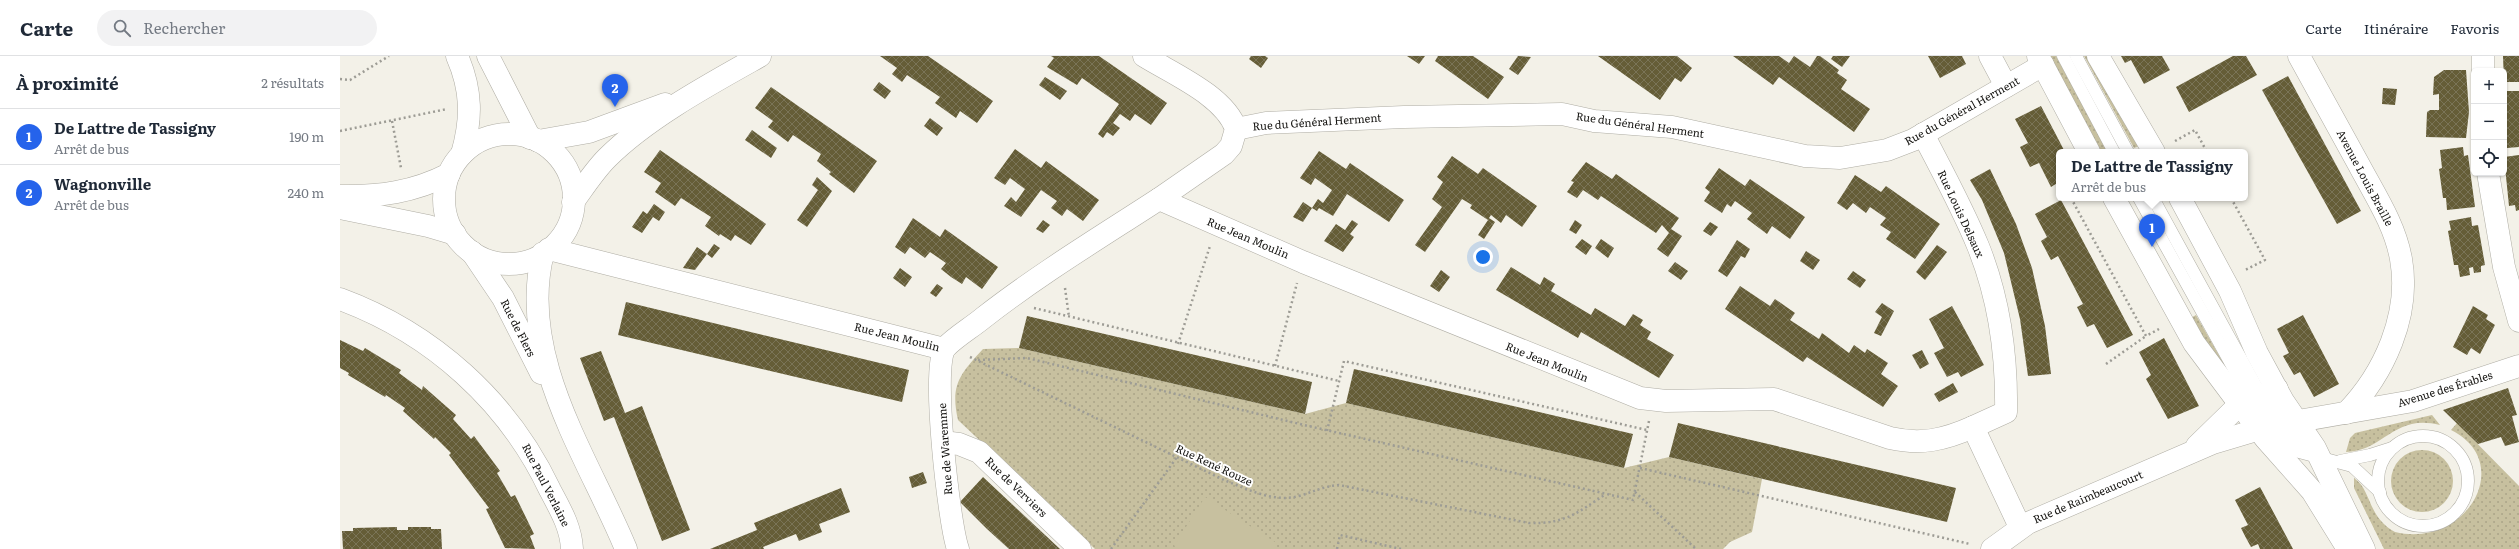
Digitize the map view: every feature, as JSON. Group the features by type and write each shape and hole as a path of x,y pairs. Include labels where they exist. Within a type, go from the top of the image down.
{"street":[{"path":"457,56 467,83 470,103 468,133 462,154 449,174 445,192 445,209 454,234 471,251 486,260 511,263 528,260 546,251 566,228 573,202 572,183 564,166 553,152 534,139 513,108 488,56"},
{"path":"462,154 476,143 493,136 512,134 534,139 589,132 653,109 708,84 760,56"},
{"name":"Rue du Général Herment","path":"1144,56 1213,99 1228,111 1236,129 1230,146 1224,154 1159,199"},
{"path":"1990,56 2006,86"},
{"path":"2098,56 2152,149"},
{"name":"Avenue Louis Braille","path":"2299,56 2384,211 2398,243 2401,259 2403,275 2400,308 2388,349 2379,372 2365,394 2346,414"},
{"path":"2483,56 2483,68"},
{"path":"2040,61 2087,149"},
{"name":"Rue du Général Herment","path":"1236,129 1266,123 1389,117 1562,114 1594,121 1672,127 1805,156 1840,158 1887,150 1923,134 2006,86 2040,61"},
{"path":"573,202 607,158 653,122 708,84"},
{"name":"Rue Louis Delsaux","path":"1923,134 1979,247 1995,299 2006,361 2006,412 1973,427"},
{"path":"340,196 371,196 406,191 430,184 449,174"},
{"path":"2489,176 2504,267 2519,321"},
{"name":"Rue Jean Moulin","path":"546,251 944,349 1005,301 1159,199 1303,262 1625,394 1654,400 1774,399 1890,438 1909,442 1940,440 1973,427"},
{"path":"2116,201 2186,330 2258,398 2277,425 2294,469 2322,506 2348,549"},
{"path":"2182,201 2230,291 2252,343 2258,398 2277,425 2329,459 2364,549"},
{"path":"340,208 428,226 454,234"},
{"name":"Rue de Flers","path":"471,251 499,292 534,362 561,407 626,549"},
{"name":"Rue de Flers","path":"546,251 538,290 538,319 544,351 561,407"},
{"name":"Rue Paul Verlaine","path":"340,299 375,313 412,334 449,362 481,391 516,431 538,465 564,517 571,540 572,549"},
{"name":"Rue de Waremme","path":"944,349 939,367 943,442 950,513 958,549"},
{"name":"Avenue des Érables","path":"2277,425 2414,401 2519,366"},
{"name":"Rue de Raimbeaucourt","path":"2187,452 2202,441 2222,420 2258,398"},
{"name":"Rue de Raimbeaucourt","path":"1992,549 2020,527 2187,452 2277,425"},
{"path":"1973,427 2020,527"},
{"name":"Rue de Verviers","path":"943,442 959,444 979,452 1080,549"}],"lane":[{"path":"2063,56 2112,149"},
{"path":"2076,56 2126,149"},
{"path":"2141,201 2258,398"},
{"path":"2155,201 2258,398"},
{"path":"2277,425 2282,440 2293,449 2356,468 2380,492"},
{"path":"2419,436 2433,438 2447,444 2458,453 2465,466 2467,480 2465,494 2459,507 2449,517 2436,524 2422,526 2408,523 2395,516 2385,506 2380,492 2379,472 2384,458 2393,448 2405,440 2419,436"},
{"path":"2329,459 2365,457 2393,448"}],"path":[{"path":"340,79 350,80 389,56"},
{"path":"340,131 454,107"},
{"path":"2073,201 2146,336"},
{"path":"2233,201 2265,260 2241,272"},
{"path":"1178,344 1217,224"},
{"path":"1275,366 1303,262"},
{"path":"1061,263 1070,317"},
{"path":"1005,301 1178,344 1339,381"},
{"path":"2106,364 2146,336 2166,326"},
{"name":"Rue René Rouze","path":"944,349 978,360 1177,457 1256,493 1284,498 1300,496 1322,487 1339,485 1529,523 1547,523 1570,518 1606,494"},
{"path":"978,360 1027,358 1327,430 1633,500 1654,400"},
{"path":"1327,430 1344,361 1647,430"},
{"path":"1111,549 1177,457"},
{"path":"1640,468 1992,549"},
{"path":"1635,492 1696,549"},
{"path":"1337,549 1340,535 1401,549"}],"shaded area":[{"path":"2044,56 2056,56 2106,149 2094,149"},
{"path":"2084,56 2090,56 2143,144 2134,148"},
{"path":"2196,315 2233,380 2187,320"},
{"path":"1019,348 1305,414 1346,403 1624,468 1669,457 1762,479 1752,532 1730,542 1723,549 1095,549 958,420 955,398 956,389 968,366 983,349"},
{"path":"2432,415 2440,425 2424,423 2411,424 2400,428 2370,446 2359,450 2346,452 2350,438 2355,433"},
{"path":"2457,423 2519,486 2519,549 2384,549 2354,488 2354,478 2364,489 2379,519 2395,532 2421,534 2443,528 2461,516 2474,499 2481,481 2480,462 2470,444 2451,430"},
{"path":"2422,450 2439,455 2444,459 2448,464 2453,481 2448,498 2444,503 2439,507 2422,512 2405,507 2400,503 2396,498 2391,481 2396,464 2400,459 2405,455"},
{"path":"1205,497 1278,544 1274,549 1179,549 1174,546"}],"building":[{"path":"880,56 928,56 993,101 977,123 960,111 956,118 935,103 940,97 907,75 902,82 892,74 897,68"},
{"path":"1051,56 1099,56 1167,103 1151,125 1135,114 1130,121 1120,114 1113,123 1120,128 1113,136 1107,132 1103,138 1098,134 1119,104 1082,78 1077,85 1047,67 1054,58"},
{"path":"1251,56 1265,56 1268,58 1261,68 1249,59"},
{"path":"1407,56 1425,56 1419,64"},
{"path":"1438,56 1473,56 1504,77 1488,99 1435,61"},
{"path":"1518,56 1531,57 1518,75 1509,69"},
{"path":"1598,56 1677,56 1692,68 1681,82 1675,78 1660,100"},
{"path":"1733,56 1779,56 1789,63 1794,56 1810,67 1817,56 1820,56 1839,70 1837,73 1847,80 1841,89 1870,109 1854,132 1779,77 1773,85"},
{"path":"1833,56 1850,56 1842,67 1831,59"},
{"path":"1928,56 1962,56 1966,64 1940,78"},
{"path":"2121,56 2162,56 2170,70 2144,84 2131,60 2125,63"},
{"path":"2233,56 2246,56 2257,75 2189,112 2176,87"},
{"path":"2503,56 2519,56 2519,82 2507,82 2507,68 2503,68"},
{"path":"2444,70 2466,70 2469,112 2466,138 2426,137 2427,112 2430,110 2439,110 2439,94 2433,95 2434,77"},
{"path":"2288,76 2361,211 2337,224 2262,90"},
{"path":"1045,77 1067,91 1060,100 1039,85"},
{"path":"879,82 891,91 885,99 873,90"},
{"path":"771,87 877,161 854,193 829,174 831,172 817,161 821,154 793,135 788,142 768,127 773,121 755,108"},
{"path":"2383,88 2397,89 2395,105 2382,104"},
{"path":"2507,91 2519,91 2519,147 2507,148"},
{"path":"2041,106 2063,149 2056,149 2056,184 2051,187 2039,163 2030,167 2020,147 2028,143 2015,119"},
{"path":"930,118 943,128 937,136 924,126"},
{"path":"752,130 777,148 771,158 745,140"},
{"path":"2463,147 2464,156 2468,155 2475,207 2447,210 2446,198 2443,198 2439,169 2442,168 2440,150"},
{"path":"1015,149 1041,168 1046,161 1099,200 1083,221 1067,209 1062,216 1051,208 1057,201 1041,190 1021,217 1004,206 1011,197 1016,202 1025,189 1010,178 1005,185 994,178"},
{"path":"660,150 766,224 751,245 735,235 731,241 720,234 719,236 705,226 711,217 681,198 675,206 655,192 661,183 644,172"},
{"path":"1319,151 1346,169 1350,163 1404,200 1389,222 1347,194 1333,216 1319,208 1317,211 1312,208 1318,199 1323,203 1332,190 1315,178 1311,185 1300,178"},
{"path":"2519,155 2519,210 2516,211 2515,205 2509,206 2506,176 2507,157"},
{"path":"1452,156 1478,174 1483,168 1537,206 1522,227 1506,215 1501,223 1491,215 1489,218 1495,222 1484,239 1478,235 1488,220 1470,208 1472,205 1462,199 1425,252 1415,245 1442,207 1432,199 1443,182 1437,177"},
{"path":"1586,162 1612,179 1616,174 1679,218 1671,229 1682,236 1668,257 1657,249 1669,233 1662,225 1656,233 1601,196 1598,200 1583,190 1577,198 1567,192 1574,182 1571,181"},
{"path":"1719,168 1745,186 1750,179 1805,217 1790,239 1772,226 1767,234 1747,219 1752,213 1735,201 1731,207 1727,204 1722,213 1704,201 1710,192 1705,188"},
{"path":"1990,169 2016,224 2032,268 2045,326 2051,374 2028,376 2020,319 2004,253 1982,200 1970,180"},
{"path":"1855,175 1881,192 1886,186 1940,224 1915,259 1886,239 1891,232 1880,225 1886,218 1870,207 1866,213 1853,203 1847,210 1837,203"},
{"path":"817,177 832,191 807,227 797,220 818,190 812,185"},
{"path":"2062,201 2133,335 2107,348 2094,324 2087,327 2077,307 2083,304 2058,256 2051,260 2041,241 2047,237 2035,214"},
{"path":"1303,202 1312,208 1303,222 1293,217"},
{"path":"654,204 665,212 659,221 653,217 642,233 632,227 643,211 647,214"},
{"path":"2471,217 2472,226 2478,225 2485,265 2481,266 2481,272 2474,273 2473,267 2469,268 2470,275 2460,277 2458,265 2454,265 2448,231 2451,230 2449,221"},
{"path":"913,218 940,237 945,229 998,267 982,289 966,277 962,284 951,277 941,269 946,263 930,252 925,258 910,247 905,254 895,247"},
{"path":"1043,220 1050,225 1043,233 1036,229"},
{"path":"1352,220 1358,224 1350,234 1354,237 1343,252 1324,241 1336,224 1345,230"},
{"path":"1575,220 1582,225 1576,234 1569,230"},
{"path":"1710,222 1718,227 1711,236 1703,231"},
{"path":"1582,239 1592,246 1586,255 1575,247"},
{"path":"1601,239 1614,248 1608,258 1595,248"},
{"path":"1737,240 1750,249 1745,258 1741,256 1727,277 1718,271"},
{"path":"714,244 720,248 712,258 707,254"},
{"path":"1937,245 1947,252 1925,280 1916,272"},
{"path":"697,247 707,254 695,270 683,268"},
{"path":"1806,251 1820,260 1813,270 1800,261"},
{"path":"1675,262 1688,271 1681,280 1668,271"},
{"path":"1511,267 1540,285 1544,277 1555,284 1551,291 1591,315 1595,308 1625,326 1633,314 1643,320 1640,325 1651,332 1647,339 1674,355 1659,378 1581,332 1578,338 1496,290"},
{"path":"900,268 912,277 905,287 893,278"},
{"path":"1441,270 1450,277 1439,292 1430,286"},
{"path":"1853,271 1866,280 1860,288 1847,279"},
{"path":"937,284 943,288 936,297 930,293"},
{"path":"1740,286 1770,306 1775,299 1795,313 1790,320 1819,339 1822,333 1849,353 1854,345 1865,353 1867,349 1888,363 1881,374 1898,386 1883,407 1807,357 1803,362 1725,309"},
{"path":"626,302 909,370 902,402 618,335"},
{"path":"1882,303 1894,311 1881,336 1874,333 1882,317 1875,312"},
{"path":"1952,306 1984,365 1961,377 1958,372 1947,377 1934,353 1944,348 1929,319"},
{"path":"2473,306 2488,315 2486,319 2495,325 2480,354 2471,348 2467,355 2453,347"},
{"path":"2303,315 2339,384 2314,397 2300,372 2294,375 2283,356 2289,353 2277,329"},
{"path":"1027,316 1312,382 1305,414 1019,348"},
{"path":"2164,338 2199,406 2168,419 2146,379 2151,375 2139,352"},
{"path":"340,340 363,351 365,348 401,370 399,373 422,390 423,386 456,415 453,419 471,439 474,436 500,471 497,473 511,497 515,495 534,534 530,536 535,549 505,548 486,509 489,508 449,455 451,453 435,437 434,439 403,411 405,408 386,395 385,397 348,375 349,373 340,368"},
{"path":"1922,350 1929,364 1920,369 1912,355"},
{"path":"601,351 625,413 642,406 690,530 662,541 614,417 604,421 580,358"},
{"path":"1354,369 1633,434 1624,468 1346,403"},
{"path":"1953,383 1958,392 1939,402 1934,394"},
{"path":"2508,388 2517,415 2512,416 2519,442 2505,446 2501,437 2478,444 2443,410"},
{"path":"1678,423 1956,488 1947,522 1669,457"},
{"path":"923,472 927,483 912,488 909,477"},
{"path":"983,477 1060,549 1009,549 987,529 960,502"},
{"path":"2260,487 2293,549 2260,549 2258,544 2251,547 2246,538 2241,528 2248,525 2235,500"},
{"path":"841,488 850,512 819,524 822,532 799,541 796,534 763,547 764,549 710,549 757,530 754,523"},
{"path":"397,527 397,530 408,530 408,527 431,527 431,529 441,529 442,549 343,549 342,531 353,531 353,528"}],"place":[{"name":"Wagnonville","path":"615,107"},
{"name":"De Lattre de Tassigny","path":"2152,247"}]}
